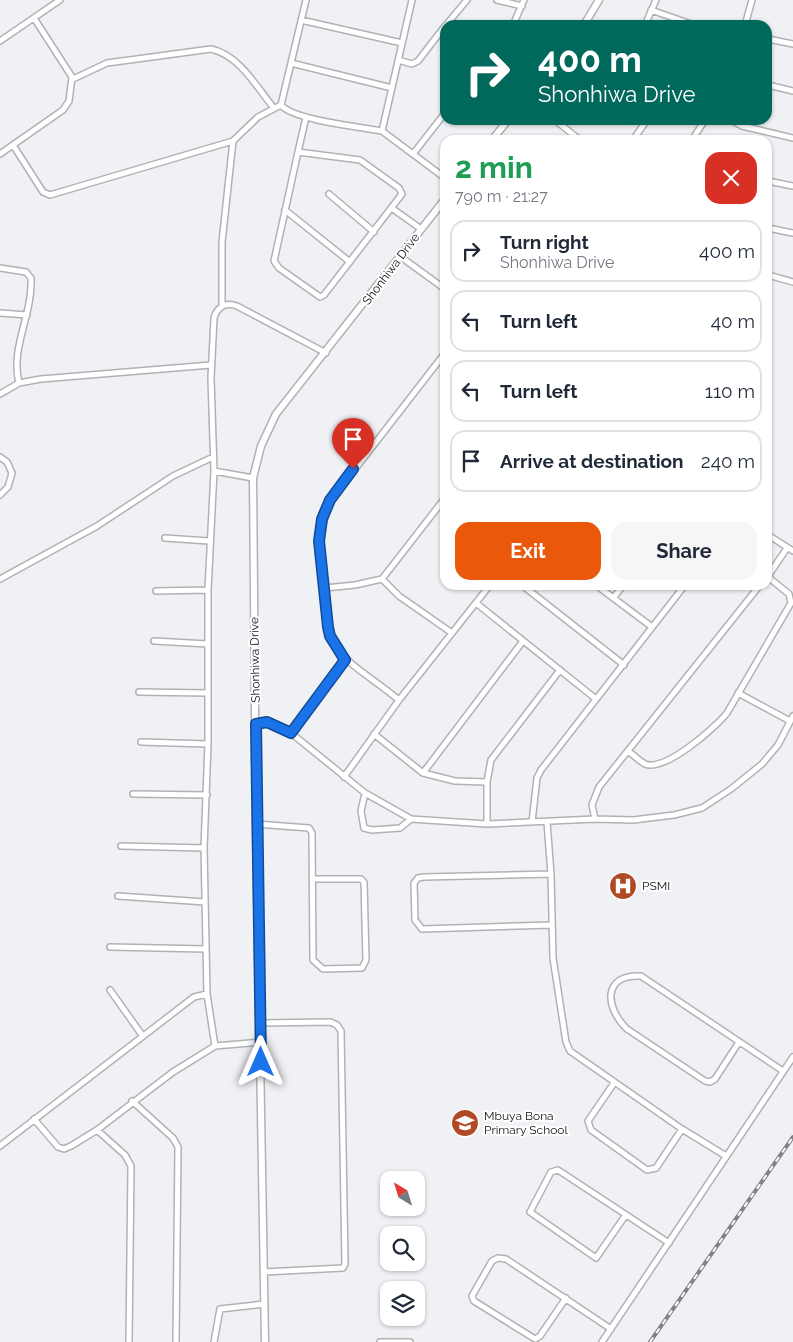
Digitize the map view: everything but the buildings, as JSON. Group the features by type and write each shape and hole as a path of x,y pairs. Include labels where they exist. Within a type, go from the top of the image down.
{"street":[{"path":"0,40 60,0"},
{"path":"281,104 306,0"},
{"path":"382,131 412,0"},
{"path":"451,20 467,0"},
{"path":"497,0 523,3 515,20"},
{"path":"587,20 599,0"},
{"path":"647,20 656,0"},
{"path":"746,20 752,0"},
{"path":"651,10 680,20"},
{"path":"0,154 63,110 69,101 73,79 34,18"},
{"path":"301,20 402,43"},
{"path":"398,60 412,64 418,61 440,34"},
{"path":"772,39 793,44"},
{"path":"73,79 107,63 210,49 222,52 233,59 273,107"},
{"path":"291,63 392,88"},
{"path":"772,86 793,91"},
{"path":"13,145 43,192 50,195 233,141 258,117 281,104"},
{"path":"281,104 287,110 306,117 382,131 440,174"},
{"path":"298,152 364,162 402,191 393,209 324,295 320,297 279,268 274,258 285,210 298,152 306,117"},
{"path":"413,154 440,119"},
{"path":"496,135 504,125"},
{"path":"561,125 574,135"},
{"path":"740,125 793,138"},
{"path":"215,1046 207,994 204,848 208,744 209,541 214,471 211,365 214,318 222,306 222,242 233,141"},
{"path":"772,182 793,186"},
{"path":"328,194 374,232"},
{"name":"Shonhiwa Drive","path":"265,1342 261,1023 256,824 253,478 261,446 276,414 326,353 440,205"},
{"path":"393,209 421,229"},
{"path":"285,210 350,262"},
{"path":"772,229 793,233"},
{"path":"401,257 440,285"},
{"path":"0,268 29,275 31,286 15,369 19,383"},
{"path":"772,276 793,282"},
{"path":"222,306 236,306 326,353"},
{"path":"0,313 27,314"},
{"path":"399,700 345,660 330,636 319,541 322,519 330,500 440,359"},
{"path":"0,394 19,383 211,365"},
{"path":"0,457 7,462 12,473 8,487 0,495"},
{"path":"0,579 97,526 173,476 213,457"},
{"path":"214,471 253,478"},
{"path":"325,588 354,586 382,578 440,504"},
{"path":"166,538 209,541"},
{"path":"772,538 793,552"},
{"path":"772,570 787,548"},
{"path":"382,578 399,596 452,633"},
{"path":"629,752 645,764 660,763 715,728 791,603 789,594 772,579"},
{"path":"156,591 208,590"},
{"path":"344,776 399,700 486,590"},
{"path":"528,590 624,665"},
{"path":"603,590 652,627"},
{"path":"613,598 620,590"},
{"path":"532,822 537,778 681,590"},
{"path":"595,818 592,805 599,787 629,752 756,590"},
{"path":"476,603 596,700"},
{"path":"154,641 208,644"},
{"path":"423,773 523,641"},
{"path":"291,733 345,660"},
{"path":"488,824 487,782 491,760 560,670"},
{"path":"139,692 208,693"},
{"path":"256,724 267,722 291,733 365,793 411,818 488,824 595,818 633,820 674,815 702,808 731,789 762,764 778,745 792,719 738,693"},
{"path":"374,734 423,773 455,780 487,782"},
{"path":"141,742 208,744"},
{"path":"365,793 361,811 364,828 372,830 400,828 411,818"},
{"path":"133,794 207,795"},
{"path":"547,822 551,874 553,958 566,1042 576,1057 682,1129 726,1156"},
{"path":"256,824 309,828 312,833 312,880 313,960 323,969 362,968 366,960 364,882 361,879 312,880"},
{"path":"121,846 204,848"},
{"path":"551,874 424,877 418,878 414,883 415,920 422,929 552,924"},
{"path":"118,896 205,902"},
{"path":"110,947 206,949"},
{"path":"739,1042 715,1079 710,1082 704,1081 618,1021 613,1006 612,992 614,984 626,975 641,976 783,1071"},
{"path":"110,990 142,1035"},
{"path":"0,1146 142,1035 194,997 207,994"},
{"path":"261,1023 330,1022 337,1025 341,1031 345,1264 343,1268 264,1272"},
{"path":"34,1119 58,1147 64,1149 97,1130 132,1101 215,1046 261,1042"},
{"path":"602,1342 793,1057"},
{"path":"614,1083 588,1121 588,1126 647,1170 656,1168 682,1129"},
{"path":"132,1101 174,1138 178,1147 176,1342"},
{"path":"97,1130 125,1155 131,1166 128,1342"},
{"path":"625,1216 596,1258 530,1212 551,1172 558,1170 625,1216 669,1243"},
{"path":"566,1298 540,1336 535,1339 474,1301 472,1296 492,1261 498,1258 506,1259 566,1298 611,1329"},
{"path":"214,1342 220,1309 264,1304"},
{"path":"380,1342 410,1342"}],"railway":[{"path":"650,1342 793,1137"}],"place":[{"name":"PSMI","path":"623,886"},
{"name":"Mbuya Bona Primary School","path":"465,1123"}],"route":[{"path":"261,1062 256,724 267,722 291,733 345,660 330,636 328,627 319,541 322,519 330,500 353,469"}]}
